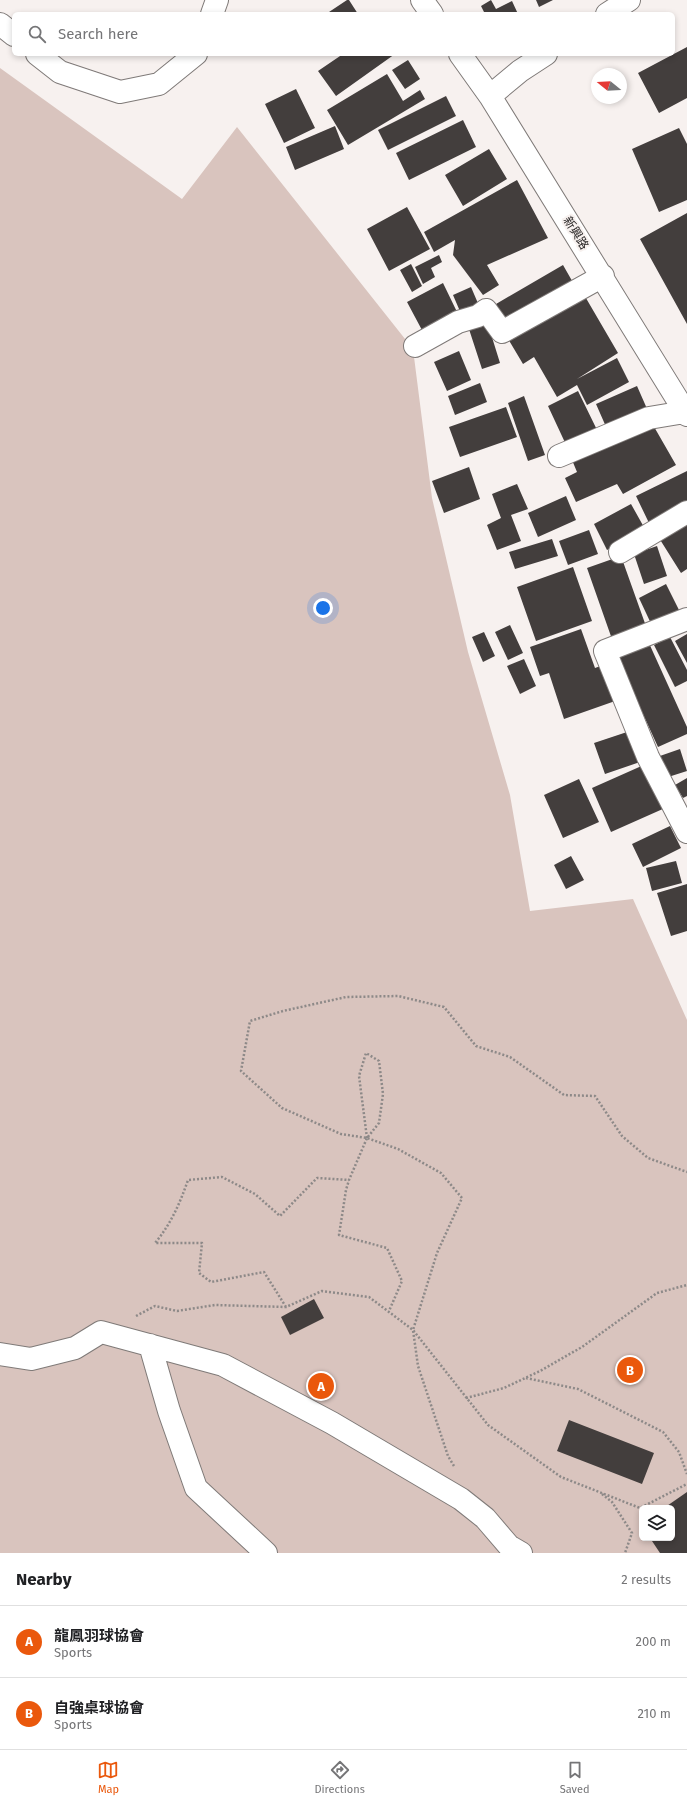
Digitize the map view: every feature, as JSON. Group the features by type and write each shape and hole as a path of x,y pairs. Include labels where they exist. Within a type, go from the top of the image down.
{"street":[{"path":"213,12 216,0"},
{"path":"422,0 431,12"},
{"path":"610,12 629,0"},
{"path":"0,24 12,33"},
{"path":"40,56 60,72 120,92 159,84 194,56"},
{"name":"新興路","path":"461,56 490,96 603,276 686,413"},
{"path":"490,96 520,71 543,56"},
{"path":"415,346 458,322 478,316 486,310 502,332 603,276"},
{"path":"559,456 649,418 686,413"},
{"path":"620,552 687,512"},
{"path":"687,619 605,651 648,757 687,832"},
{"path":"0,1354 31,1359 75,1348 101,1332 223,1365 332,1423 461,1499 485,1518 509,1546 521,1553"},
{"path":"150,1345 169,1411 196,1488 266,1553"}],"path":[{"path":"456,1468 448,1456 418,1366 413,1330 437,1253 462,1198 441,1173 398,1149 367,1138 341,1134 282,1108 241,1071 250,1021 283,1011 346,997 398,996 444,1007 476,1046 510,1057 564,1095 594,1096 622,1136 648,1158 687,1172"},
{"path":"367,1138 359,1076 366,1053 379,1061 383,1094 379,1123 367,1138 349,1180 339,1235 387,1248 402,1281 389,1312"},
{"path":"286,1307 264,1272 211,1282 199,1273 202,1243 155,1243 168,1227 180,1204 188,1180 222,1177 255,1194 280,1216 317,1178 349,1180"},
{"path":"466,1398 504,1388 525,1378 582,1347 657,1293 687,1285"},
{"path":"135,1317 155,1306 177,1311 215,1305 286,1307 322,1291 369,1297 413,1330 488,1425 561,1477 640,1508 687,1484"},
{"path":"525,1378 578,1389 663,1432 679,1452 687,1474"},
{"path":"600,1492 612,1502 632,1533 625,1553"}],"shaded area":[{"path":"0,68 182,199 237,127 413,349 432,498 468,652 510,795 530,911 633,899 687,1020 687,1553 0,1553"}],"building":[{"path":"349,0 357,12 329,12"},
{"path":"491,0 496,9 512,1 517,12 484,12 481,6"},
{"path":"536,0 553,0 539,7"},
{"path":"687,47 687,98 659,113 638,73 670,56 675,56 675,53"},
{"path":"340,56 392,56 336,96 318,71"},
{"path":"408,60 420,79 405,89 392,70"},
{"path":"387,74 403,101 420,90 425,99 348,145 327,110"},
{"path":"296,89 315,128 284,143 265,104"},
{"path":"446,96 456,116 388,150 378,130"},
{"path":"463,120 476,147 409,180 396,153"},
{"path":"335,126 344,149 295,170 286,147"},
{"path":"679,128 687,144 687,200 659,212 632,149"},
{"path":"489,149 507,179 463,206 445,175"},
{"path":"517,180 548,238 487,265 499,285 483,295 453,255 455,240 434,252 424,232"},
{"path":"407,207 430,249 389,271 367,229"},
{"path":"687,213 687,324 640,239"},
{"path":"439,255 442,262 431,268 435,277 423,284 415,267"},
{"path":"411,264 422,286 412,292 400,270"},
{"path":"563,265 575,286 508,325 496,304"},
{"path":"443,283 458,314 423,332 407,302"},
{"path":"471,287 480,308 462,316 453,295"},
{"path":"583,293 618,353 577,379 617,358 629,382 587,405 577,385 557,397 534,357 523,364 507,337"},
{"path":"486,318 500,363 482,369 467,323"},
{"path":"459,351 471,380 447,391 434,362"},
{"path":"480,383 487,402 455,415 448,396"},
{"path":"637,386 648,411 607,429 596,404"},
{"path":"578,391 599,434 568,449 548,406"},
{"path":"524,396 545,455 528,461 508,403"},
{"path":"506,407 517,437 460,457 449,427"},
{"path":"649,418 676,465 623,494 617,484 576,502 565,478 577,472 572,460"},
{"path":"469,467 480,499 444,513 432,481"},
{"path":"687,471 687,505 649,523 636,496"},
{"path":"517,484 528,509 511,515 521,541 497,550 487,525 501,518 492,494"},
{"path":"566,496 576,520 538,537 528,513"},
{"path":"631,504 645,529 607,550 594,524"},
{"path":"687,521 687,569 681,573 659,538"},
{"path":"589,530 598,554 568,565 559,541"},
{"path":"552,539 558,556 515,569 509,552"},
{"path":"657,546 667,576 644,584 634,554"},
{"path":"621,556 647,629 613,642 587,568"},
{"path":"573,567 592,621 536,641 517,587"},
{"path":"666,584 682,616 654,630 639,598"},
{"path":"510,625 523,653 508,660 495,632"},
{"path":"581,629 595,668 606,664 618,700 564,719 549,673 540,676 530,647"},
{"path":"484,632 495,656 483,662 472,637"},
{"path":"687,634 687,663 675,641"},
{"path":"670,637 687,670 687,681 675,687 654,645"},
{"path":"648,641 687,727 687,734 658,747 616,655"},
{"path":"524,659 536,686 520,694 507,666"},
{"path":"630,731 640,762 605,774 594,743"},
{"path":"680,749 687,771 665,778 657,757"},
{"path":"646,764 665,808 611,832 592,788"},
{"path":"687,778 687,796 683,798 675,785"},
{"path":"579,779 599,822 563,838 544,795"},
{"path":"670,826 681,848 643,867 632,844"},
{"path":"571,856 584,880 566,889 554,865"},
{"path":"676,861 682,883 652,891 646,868"},
{"path":"687,884 687,931 671,936 657,893"},
{"path":"314,1299 324,1318 290,1335 281,1317"},
{"path":"569,1420 654,1453 642,1484 557,1451"},
{"path":"687,1492 687,1553 660,1553 652,1541 675,1541 675,1505 668,1505"}],"place":[{"name":"自強桌球協會","path":"630,1370"},
{"name":"龍鳳羽球協會","path":"321,1386"}]}
